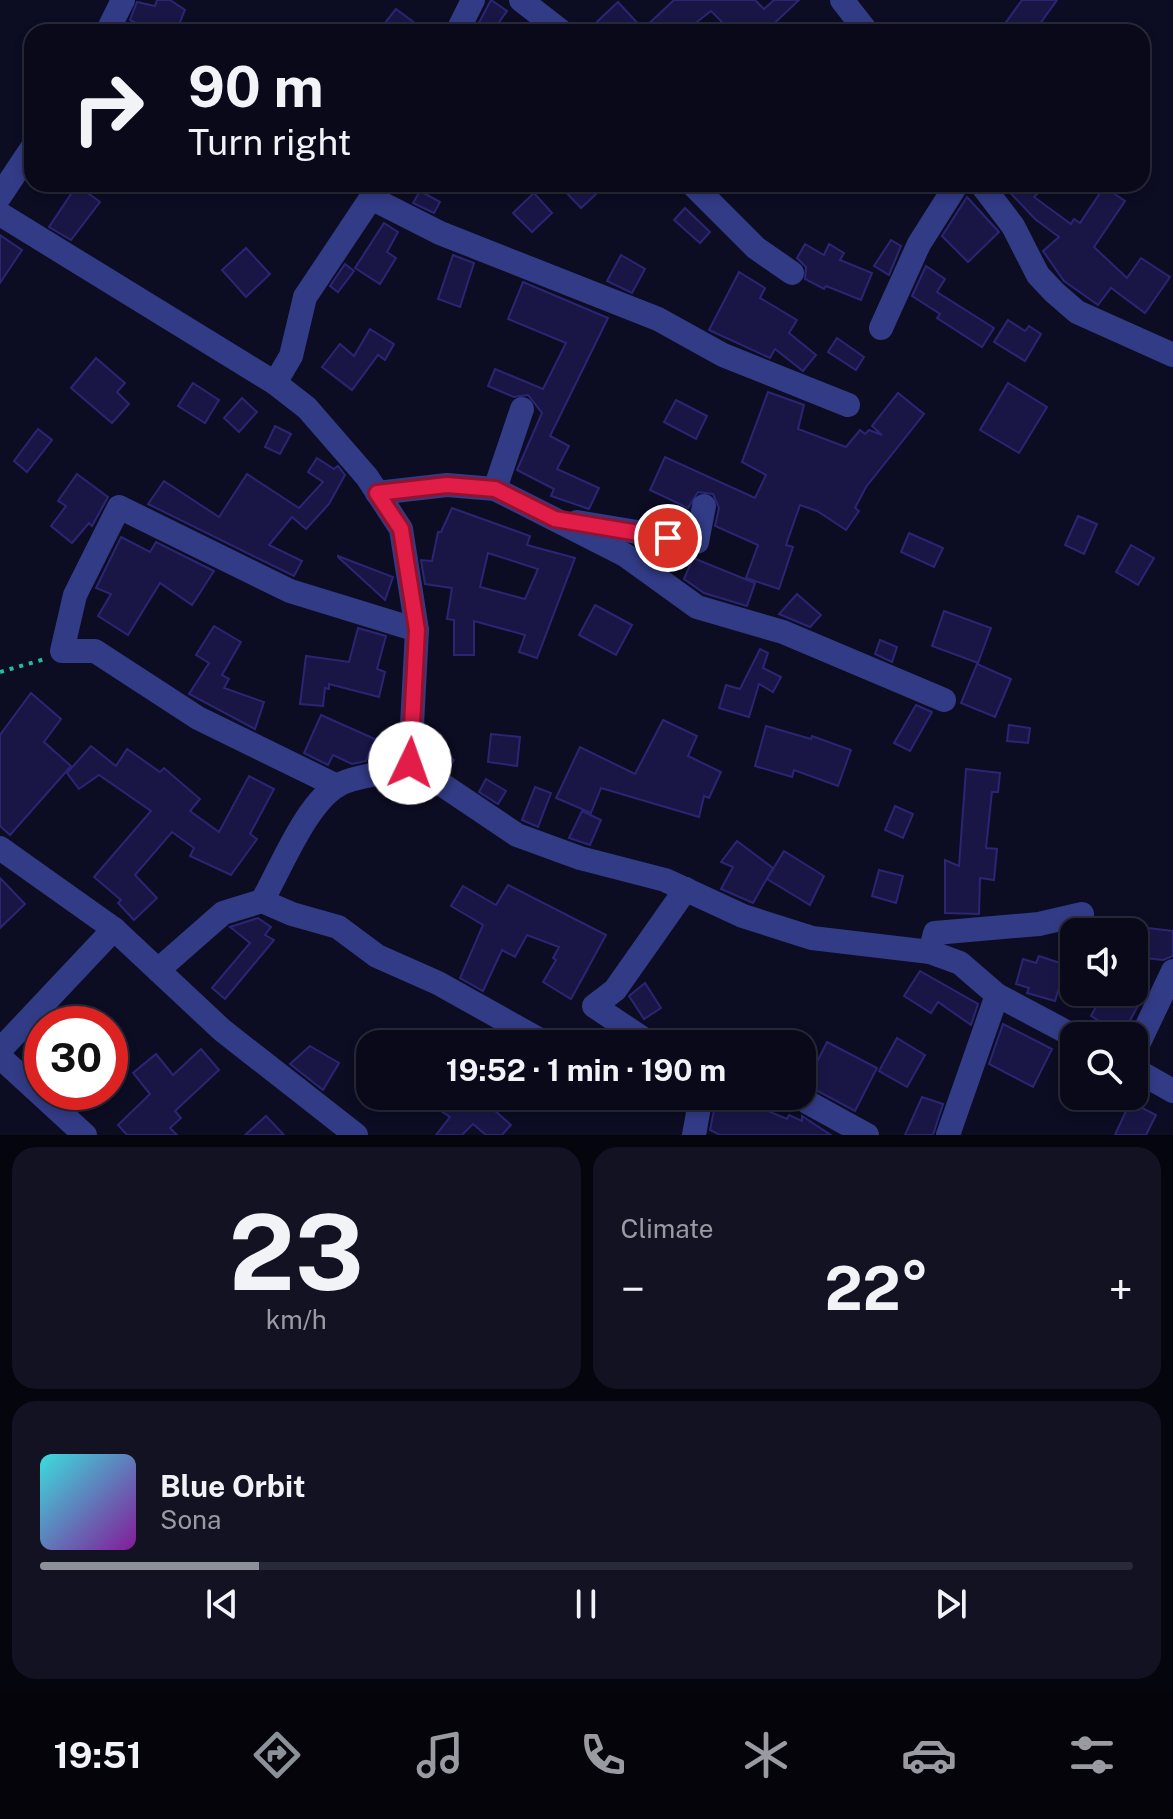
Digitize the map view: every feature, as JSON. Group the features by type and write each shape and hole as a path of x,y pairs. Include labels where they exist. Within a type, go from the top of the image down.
{"street":[{"path":"111,24 123,0"},
{"path":"461,24 473,0"},
{"path":"521,0 552,24"},
{"path":"842,0 861,24"},
{"path":"0,195 24,160"},
{"path":"700,192 756,248 792,273"},
{"path":"881,328 919,244 952,192"},
{"path":"987,192 1013,226 1038,275 1054,292 1077,312 1173,355"},
{"path":"275,383 291,356 305,297 371,198 440,233 658,319 723,355 848,405"},
{"path":"0,214 275,383 307,408 377,493 401,529 417,630 410,763"},
{"path":"495,489 522,409"},
{"path":"377,493 447,485 495,489 625,555 697,607 783,632 944,700"},
{"path":"555,519 697,542 704,506"},
{"path":"337,786 198,718 95,651 62,651 75,595 119,507 290,591 417,630"},
{"path":"262,901 317,801 337,786 365,773 396,772 410,763"},
{"path":"410,763 517,835 580,858 665,880 743,916 812,938 930,952 960,963 997,995 1060,1029"},
{"path":"0,848 114,929 222,1030 356,1135"},
{"path":"630,1030 594,1006 615,990 686,889"},
{"path":"158,970 223,913 262,901 292,914 338,927 377,956 438,983 522,1030"},
{"path":"930,952 935,933 1039,924 1082,914"},
{"path":"0,1050 114,929"},
{"path":"1148,1024 1173,971"},
{"path":"948,1135 997,995"},
{"path":"0,1057 85,1135"},
{"path":"1148,1077 1173,1091"},
{"path":"816,1107 867,1135"},
{"path":"694,1135 698,1110"}],"path":[{"path":"0,672 34,665 62,651"}],"building":[{"path":"157,0 170,0 185,10 179,24 137,24 130,20 137,2 155,6"},
{"path":"491,0 507,11 498,24 478,24"},
{"path":"674,0 755,0 764,9 774,0 799,0 774,24 724,24 711,11 694,24 648,24"},
{"path":"1022,0 1057,0 1040,24 1005,24"},
{"path":"618,2 638,24 595,24"},
{"path":"396,9 416,24 384,24"},
{"path":"72,192 86,192 100,202 71,240 49,227"},
{"path":"419,192 440,202 434,213 413,203"},
{"path":"566,192 598,192 581,208"},
{"path":"1010,192 1039,192 1034,197 1071,224 1074,219 1080,223 1101,192 1112,192 1125,201 1094,247 1127,278 1141,258 1170,277 1145,313 1111,288 1098,305 1064,281 1043,251 1059,237 1035,219"},
{"path":"534,193 552,213 532,232 513,213"},
{"path":"967,197 999,232 968,262 942,236"},
{"path":"685,208 710,232 700,243 674,220"},
{"path":"384,223 398,232 387,252 396,258 380,284 355,268"},
{"path":"0,235 22,250 0,283"},
{"path":"891,240 901,246 889,275 874,266"},
{"path":"805,244 824,255 829,244 844,253 840,260 872,273 861,300 826,286 824,289 805,279 806,267 797,258"},
{"path":"246,248 270,274 246,297 222,270"},
{"path":"453,255 474,263 460,307 438,299"},
{"path":"621,255 645,269 632,293 607,281"},
{"path":"345,264 354,271 338,292 330,286"},
{"path":"926,266 945,279 937,292 994,328 982,347 937,318 940,314 912,296"},
{"path":"739,272 765,288 760,298 797,320 789,333 816,355 803,371 775,349 770,358 709,330"},
{"path":"523,282 608,318 550,436 569,446 557,469 599,488 589,509 551,496 554,489 517,470 542,413 528,395 514,397 488,386 495,369 543,389 566,343 508,319"},
{"path":"1008,320 1025,331 1029,326 1041,334 1025,361 994,342"},
{"path":"370,329 394,344 385,360 378,355 352,390 322,367 340,344 354,356"},
{"path":"837,338 864,357 856,370 828,352"},
{"path":"96,358 125,383 117,392 129,404 112,423 71,388"},
{"path":"193,383 219,400 205,423 178,406"},
{"path":"1008,383 1047,407 1019,453 980,430"},
{"path":"768,392 804,405 798,429 846,447 860,430 865,434 869,430 882,435 872,426 898,393 924,414 866,487 855,508 859,511 846,530 817,511 800,505 786,545 793,547 779,589 746,578 758,545 715,526 719,508 713,494 698,492 688,508 650,490 665,457 755,498 766,475 742,462"},
{"path":"242,398 257,412 239,432 224,418"},
{"path":"676,400 707,416 696,439 664,422"},
{"path":"275,426 291,434 280,454 265,447"},
{"path":"38,429 52,440 27,472 14,461"},
{"path":"317,458 334,469 338,466 345,475 329,504 306,529 292,517 269,545 302,561 294,576 148,504 164,481 219,517 247,474 299,508 323,482 308,472"},
{"path":"77,474 108,497 92,526 89,523 72,543 51,526 66,506 58,501"},
{"path":"452,508 530,536 527,545 575,558 537,658 519,652 525,635 474,621 474,655 454,655 454,620 447,619 452,588 425,584 421,560 432,561 438,532 441,532","holes":["488,553 538,569 525,599 480,587"]},
{"path":"1078,516 1097,524 1084,554 1065,545"},
{"path":"909,533 943,548 934,567 901,552"},
{"path":"121,537 150,552 156,542 214,571 192,605 160,583 128,635 98,616 111,594 96,588"},
{"path":"1131,545 1154,558 1138,585 1116,572"},
{"path":"338,557 393,577 385,600"},
{"path":"693,558 755,583 747,606 704,593 684,579"},
{"path":"797,594 821,615 810,627 779,614"},
{"path":"595,605 632,625 616,655 579,635"},
{"path":"944,611 991,628 978,663 932,646"},
{"path":"214,626 241,642 222,675 229,679 224,688 264,702 255,729 189,694 209,663 196,655"},
{"path":"358,628 386,636 377,669 385,672 379,697 329,684 329,689 325,688 323,706 300,704 306,656 349,662"},
{"path":"880,640 897,647 892,662 875,654"},
{"path":"760,649 768,653 763,668 781,677 773,692 759,684 749,717 719,708 726,685 740,689"},
{"path":"977,664 1011,679 995,717 961,703"},
{"path":"31,693 61,719 44,742 71,766 10,835 0,826 0,735"},
{"path":"916,705 932,712 910,751 894,743"},
{"path":"321,715 375,739 366,761 352,764 333,755 328,765 304,753"},
{"path":"663,720 697,736 688,756 721,772 709,798 704,796 699,817 601,788 591,813 556,798 580,747 635,774"},
{"path":"1009,725 1030,728 1028,743 1007,741"},
{"path":"766,726 811,739 812,736 851,750 838,786 794,770 792,777 755,766"},
{"path":"491,734 520,737 517,766 488,762"},
{"path":"426,742 454,760 447,770 425,755"},
{"path":"91,746 116,766 127,749 160,772 164,768 200,799 190,811 219,832 249,776 274,789 250,834 257,839 231,875 190,856 194,848 172,832 135,875 157,898 134,920 118,903 121,900 94,877 151,811 99,775 79,789 67,773"},
{"path":"966,769 1000,773 998,792 992,792 986,848 997,849 994,880 980,878 979,914 945,913 945,860 959,866"},
{"path":"486,779 506,791 498,804 479,792"},
{"path":"535,787 551,793 538,827 522,820"},
{"path":"895,806 913,814 903,838 885,830"},
{"path":"582,811 601,820 590,845 569,838"},
{"path":"737,841 773,868 753,903 721,889 733,867 721,862"},
{"path":"784,851 824,876 810,905 767,879"},
{"path":"879,870 903,876 896,903 872,896"},
{"path":"0,878 25,904 0,928"},
{"path":"508,885 606,935 571,999 543,982 556,960 553,958 559,947 527,935 515,957 502,950 483,991 460,978 483,925 451,906 463,886 496,905"},
{"path":"258,918 271,927 265,935 274,940 225,999 212,988 250,943 230,927"},
{"path":"1148,928 1173,931 1173,956 1163,960 1148,958"},
{"path":"1039,956 1060,963 1060,985 1055,1001 1027,993 1029,988 1016,984 1023,959 1036,963"},
{"path":"920,971 978,1004 971,1025 938,1002 931,1013 904,996"},
{"path":"645,983 661,1008 644,1019 629,996"},
{"path":"1096,1006 1138,1006 1129,1022 1101,1022 1091,1016"},
{"path":"1003,1024 1052,1049 1033,1087 989,1064"},
{"path":"897,1038 925,1055 907,1087 879,1071"},
{"path":"827,1042 877,1068 855,1111 816,1090 816,1064"},
{"path":"310,1046 339,1063 323,1090 290,1064"},
{"path":"201,1049 219,1070 175,1111 181,1118 170,1128 177,1135 127,1135 118,1125 150,1094 133,1073 156,1054 173,1075"},
{"path":"922,1097 943,1104 933,1135 905,1135"},
{"path":"440,1110 494,1110 511,1125 502,1135 486,1135 473,1124 462,1135 436,1135 450,1117"},
{"path":"714,1110 766,1110 787,1119 789,1115 802,1121 802,1116 831,1135 720,1135 710,1130"},
{"path":"1126,1110 1146,1110 1156,1115 1146,1135 1115,1135"},
{"path":"266,1116 284,1135 245,1135"}],"route":[{"path":"410,763 417,630 401,529 377,493 472,485 495,489 555,519 668,538"}]}
